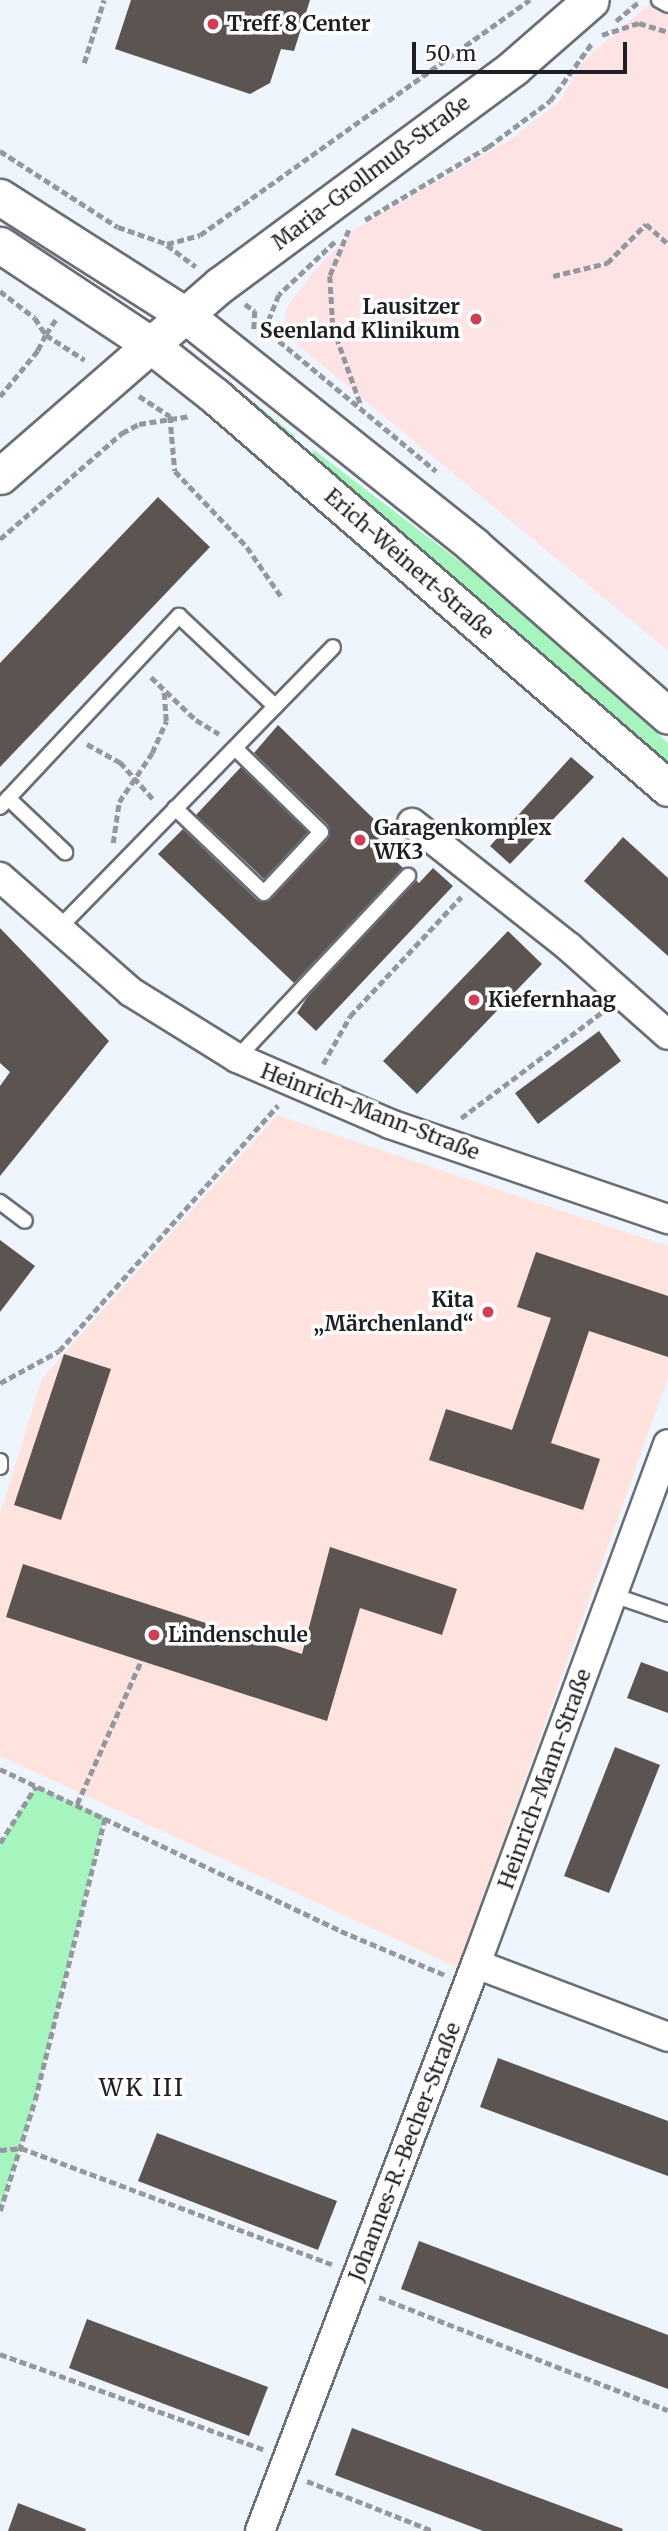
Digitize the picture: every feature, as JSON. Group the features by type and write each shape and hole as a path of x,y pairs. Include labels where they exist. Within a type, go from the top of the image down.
{"street":[{"name":"Maria-Grollmuß-Straße","path":"0,476 184,314 513,68 591,0"},
{"path":"0,197 184,314 473,545 668,716"},
{"name":"Erich-Weinert-Straße","path":"0,245 148,343 215,396 668,788"},
{"path":"412,823 481,876 625,995 668,1035"},
{"name":"Heinrich-Mann-Straße","path":"0,877 57,930 131,992 237,1058 295,1086 433,1139 668,1219"},
{"name":"Heinrich-Mann-Straße","path":"472,1974 613,1595 661,1483 668,1444"},
{"path":"472,1974 668,2038"},
{"name":"Johannes-R.-Becher-Straße","path":"260,2531 472,1974"}],"lane":[{"path":"659,0 668,5"},
{"path":"65,852 4,803 179,616 275,706"},
{"path":"57,930 333,646"},
{"path":"175,808 264,893 321,832 238,744"},
{"path":"237,1058 408,876"},
{"path":"0,1202 25,1221"},
{"path":"0,1461 0,1467"},
{"path":"613,1595 668,1614"}],"path":[{"path":"84,63 104,0"},
{"path":"0,151 118,227 167,244 200,235 530,0"},
{"path":"249,366 279,341 267,324 279,295 349,230 488,147 550,101 598,36 641,0"},
{"path":"598,36 639,23 668,32"},
{"path":"118,227 122,220"},
{"path":"553,276 607,263 646,224 668,244"},
{"path":"349,230 330,276 333,327 361,406"},
{"path":"0,291 36,318 46,335 38,351 0,397"},
{"path":"0,539 122,433 170,416 187,418 215,396"},
{"path":"170,416 175,471 247,547 283,599"},
{"path":"135,662 209,729 238,744"},
{"path":"115,871 116,816 134,776 163,730 164,690"},
{"path":"62,739 106,752 134,776 145,793 175,808"},
{"path":"0,1383 59,1351 295,1086 325,1063 350,1016 481,876"},
{"path":"433,1139 625,995"},
{"path":"77,1804 141,1661"},
{"path":"0,1769 341,1931 472,1974"},
{"path":"1,1842 36,1786"},
{"path":"0,2211 21,2148 105,1817"},
{"path":"0,2150 21,2148 668,2410"},
{"path":"0,2354 285,2465 433,2531"}],"shaded area":[{"name":"Lausitzer Seenland Klinikum","path":"654,0 668,0 668,651 282,332 287,307 314,271 355,229 511,139 560,101 583,61"},
{"path":"277,1115 668,1246 668,1378 458,1968 0,1756 0,1515 42,1378"}],"green space":[{"path":"239,390 294,435 290,442 234,397"},
{"path":"314,450 505,596 668,743 668,768 310,457"},
{"path":"36,1786 105,1817 35,2100 0,2211 0,1843"}],"building":[{"name":"Treff 8 Center","path":"131,0 310,0 294,51 281,49 270,83 250,94 115,49"},
{"path":"158,497 210,547 0,767 0,663"},
{"path":"278,725 386,831 376,842 403,868 294,983 158,854 183,829 257,900 266,902 328,839 328,825 254,753"},
{"path":"571,757 594,777 510,864 490,846"},
{"path":"241,767 308,832 264,879 196,815"},
{"path":"623,837 668,878 668,956 584,881"},
{"path":"433,868 453,886 316,1031 297,1013 308,996 416,880 419,883"},
{"path":"0,928 109,1041 0,1176 0,1086 10,1072 0,1063"},
{"name":"Kiefernhaag","path":"508,931 542,964 417,1094 383,1061"},
{"name":"Kiefernhaag","path":"599,1031 621,1061 538,1124 515,1093"},
{"path":"0,1240 35,1266 0,1312"},
{"path":"536,1252 668,1296 668,1357 589,1331 551,1443 600,1459 583,1510 429,1460 446,1409 512,1430 551,1318 517,1307"},
{"path":"64,1354 111,1369 61,1520 14,1505"},
{"name":"Lindenschule","path":"330,1547 457,1589 442,1635 360,1608 327,1721 6,1617 23,1564 302,1654"},
{"path":"641,1662 668,1672 668,1713 627,1698"},
{"path":"615,1747 660,1765 609,1893 564,1876"},
{"path":"498,2058 668,2121 668,2176 480,2107"},
{"path":"157,2133 337,2201 318,2250 138,2181"},
{"path":"419,2241 668,2335 668,2389 401,2289"},
{"path":"87,2319 268,2387 249,2436 69,2368"},
{"path":"352,2428 623,2529 483,2531 335,2475"},
{"path":"18,2503 86,2529 8,2531"}],"place":[{"name":"Treff 8 Center","path":"213,24"},
{"name":"Lausitzer Seenland Klinikum","path":"476,319"},
{"name":"Garagenkomplex WK3","path":"360,840"},
{"name":"Kiefernhaag","path":"474,1000"},
{"name":"Kita „Märchenland“","path":"488,1312"},
{"name":"Lindenschule","path":"154,1635"}],"district":[{"name":"WK III","path":"142,2088"}]}
